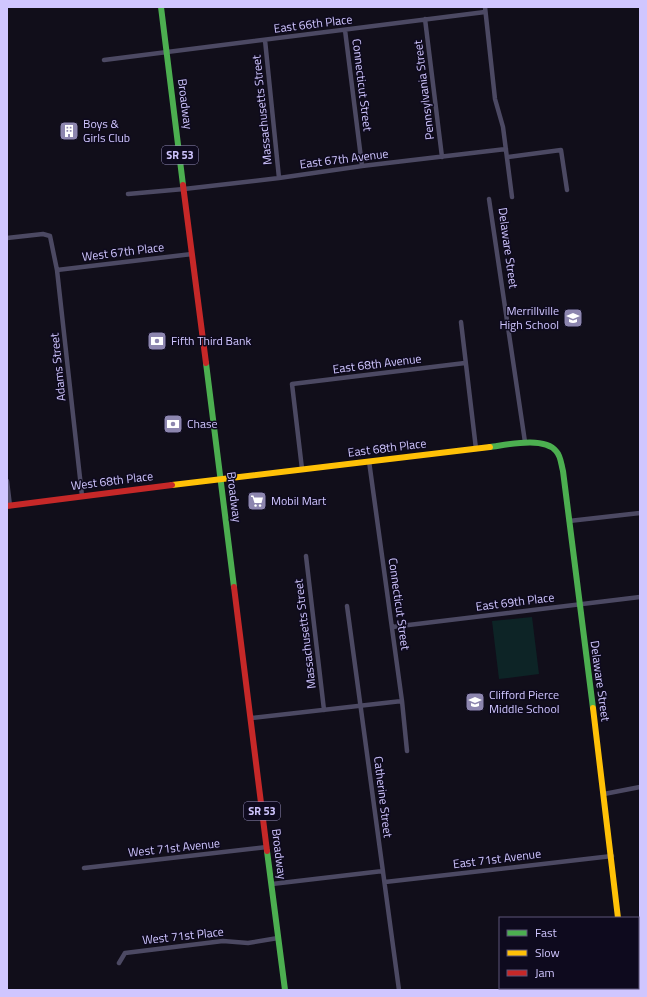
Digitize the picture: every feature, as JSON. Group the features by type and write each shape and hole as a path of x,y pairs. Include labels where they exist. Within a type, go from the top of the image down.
{"street":[{"name":"Broadway","path":"161,7 285,990"},
{"name":"East 66th Place","path":"104,60 425,20 485,9"},
{"name":"Delaware Street","path":"485,9 495,99 503,127 512,197"},
{"name":"Pennsylvania Street","path":"425,20 442,157"},
{"name":"Connecticut Street","path":"345,30 362,166"},
{"name":"Massachusetts Street","path":"265,40 279,178"},
{"name":"East 67th Avenue","path":"128,194 279,178 362,166 506,149"},
{"path":"508,157 561,150 566,190"},
{"name":"Delaware Street","path":"490,199 525,442"},
{"name":"Adams Street","path":"7,238 43,234 50,236 57,270 82,496"},
{"name":"West 67th Place","path":"57,270 192,254"},
{"path":"461,322 476,449"},
{"name":"East 68th Avenue","path":"302,469 292,384 465,363"},
{"name":"East 68th Place","path":"221,480 525,442 540,443 555,449"},
{"name":"Delaware Street","path":"555,449 559,455 563,470 612,856 618,917"},
{"name":"Connecticut Street","path":"369,461 402,701 407,751"},
{"path":"7,480 9,506"},
{"name":"West 68th Place","path":"9,506 221,480"},
{"path":"569,521 640,514"},
{"name":"Massachusetts Street","path":"306,556 324,710"},
{"name":"East 69th Place","path":"392,627 640,597"},
{"name":"Catherine Street","path":"347,606 399,990"},
{"path":"251,718 402,701"},
{"path":"604,794 640,787"},
{"name":"West 71st Avenue","path":"84,868 267,847"},
{"name":"East 71st Avenue","path":"384,882 612,856"},
{"path":"272,884 383,872"},
{"name":"West 71st Place","path":"119,963 125,953 223,941 248,943 278,938"}],"green space":[{"path":"532,617 539,674 499,679 492,621"}],"traffic: fast":[{"path":"161,7 183,185"},
{"path":"206,363 234,587"},
{"path":"490,447 515,443 543,444 550,446 558,453 560,458 563,471 593,708"},
{"path":"267,851 285,990"}],"traffic: slow":[{"path":"172,485 490,447"},
{"path":"593,708 618,917"}],"traffic: jam":[{"path":"183,185 206,363"},
{"path":"7,506 172,485"},
{"path":"234,587 267,851"}],"place":[{"name":"Boys & Girls Club","path":"69,131"},
{"name":"Merrillville High School","path":"573,318"},
{"name":"Fifth Third Bank","path":"157,341"},
{"name":"Chase","path":"173,424"},
{"name":"Mobil Mart","path":"257,501"},
{"name":"Clifford Pierce Middle School","path":"475,702"}]}
